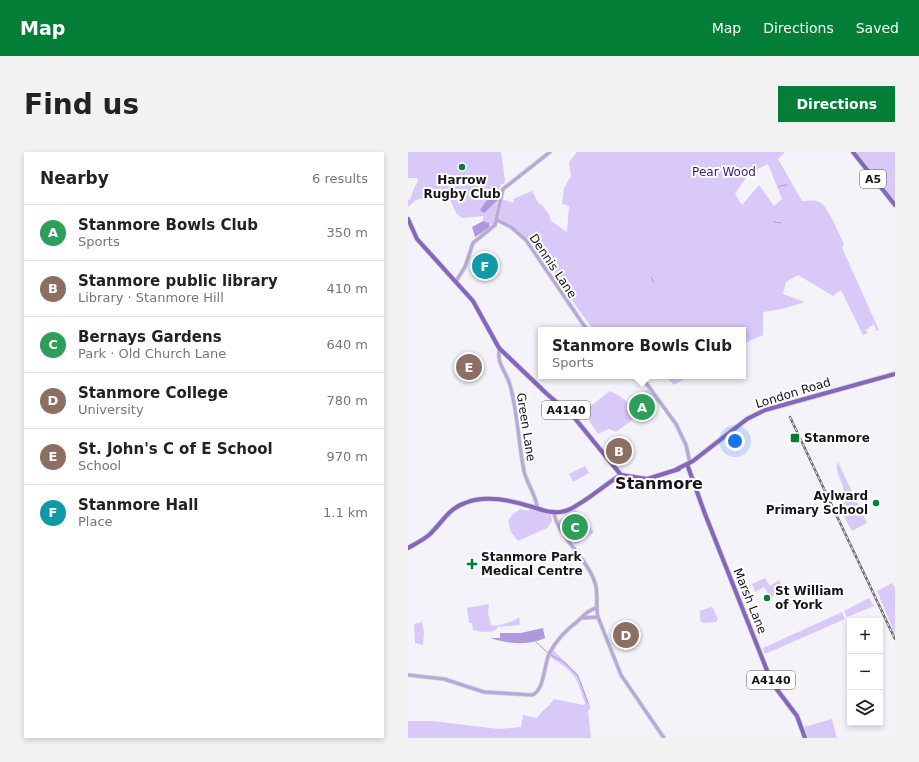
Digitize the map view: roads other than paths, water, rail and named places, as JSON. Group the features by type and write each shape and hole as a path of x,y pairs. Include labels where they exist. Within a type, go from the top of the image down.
{"main road":[{"name":"A5","path":"853,152 895,205"},
{"name":"A4140","path":"408,219 414,235 456,281 477,307 499,349 573,416 621,475"},
{"name":"London Road","path":"621,475 647,479 677,469 686,465 747,419 765,410 895,374"},
{"name":"Marsh Lane","path":"686,465 771,680 797,716 805,738"},
{"path":"408,548 429,535 450,510 466,502 474,500 504,501 554,512 565,511 574,508 621,475"}],"street":[{"path":"494,227 497,220 503,190 550,152"},
{"name":"Dennis Lane","path":"497,220 511,227 526,240 585,327"},
{"path":"456,281 465,267 473,243 494,227 504,224"},
{"name":"Green Lane","path":"499,349 499,361 508,377 512,391 524,471 528,484 538,504 537,508"},
{"path":"643,379 676,424 687,446 686,465"},
{"path":"554,512 555,522 585,562 596,584 596,608 598,617 621,675 664,738"},
{"path":"408,675 444,679 467,688 484,692 532,695 539,692 541,688 544,669 555,644 566,630 596,608"},
{"path":"581,618 598,617"}],"waterway":[{"path":"779,186 787,185"},
{"path":"774,222 781,223"},
{"path":"651,277 654,282"},
{"path":"536,642 548,653"},
{"path":"551,655 565,663 578,676 588,703"}],"railway":[{"path":"790,417 895,639"}],"place":[{"name":"Harrow Rugby Club","path":"462,167"},
{"name":"Stanmore Hall","path":"485,266"},
{"name":"St. John's C of E School","path":"469,367"},
{"name":"Stanmore Bowls Club","path":"642,407"},
{"name":"Stanmore","path":"795,438"},
{"name":"Stanmore public library","path":"619,451"},
{"name":"Aylward Primary School","path":"876,503"},
{"name":"Bernays Gardens","path":"575,527"},
{"name":"Stanmore Park Medical Centre","path":"472,564"},
{"name":"St William of York","path":"767,598"},
{"name":"Stanmore College","path":"626,635"}],"district":[{"name":"Stanmore","path":"659,483"}],"park label":[{"name":"Pear Wood","path":"724,172"}]}
